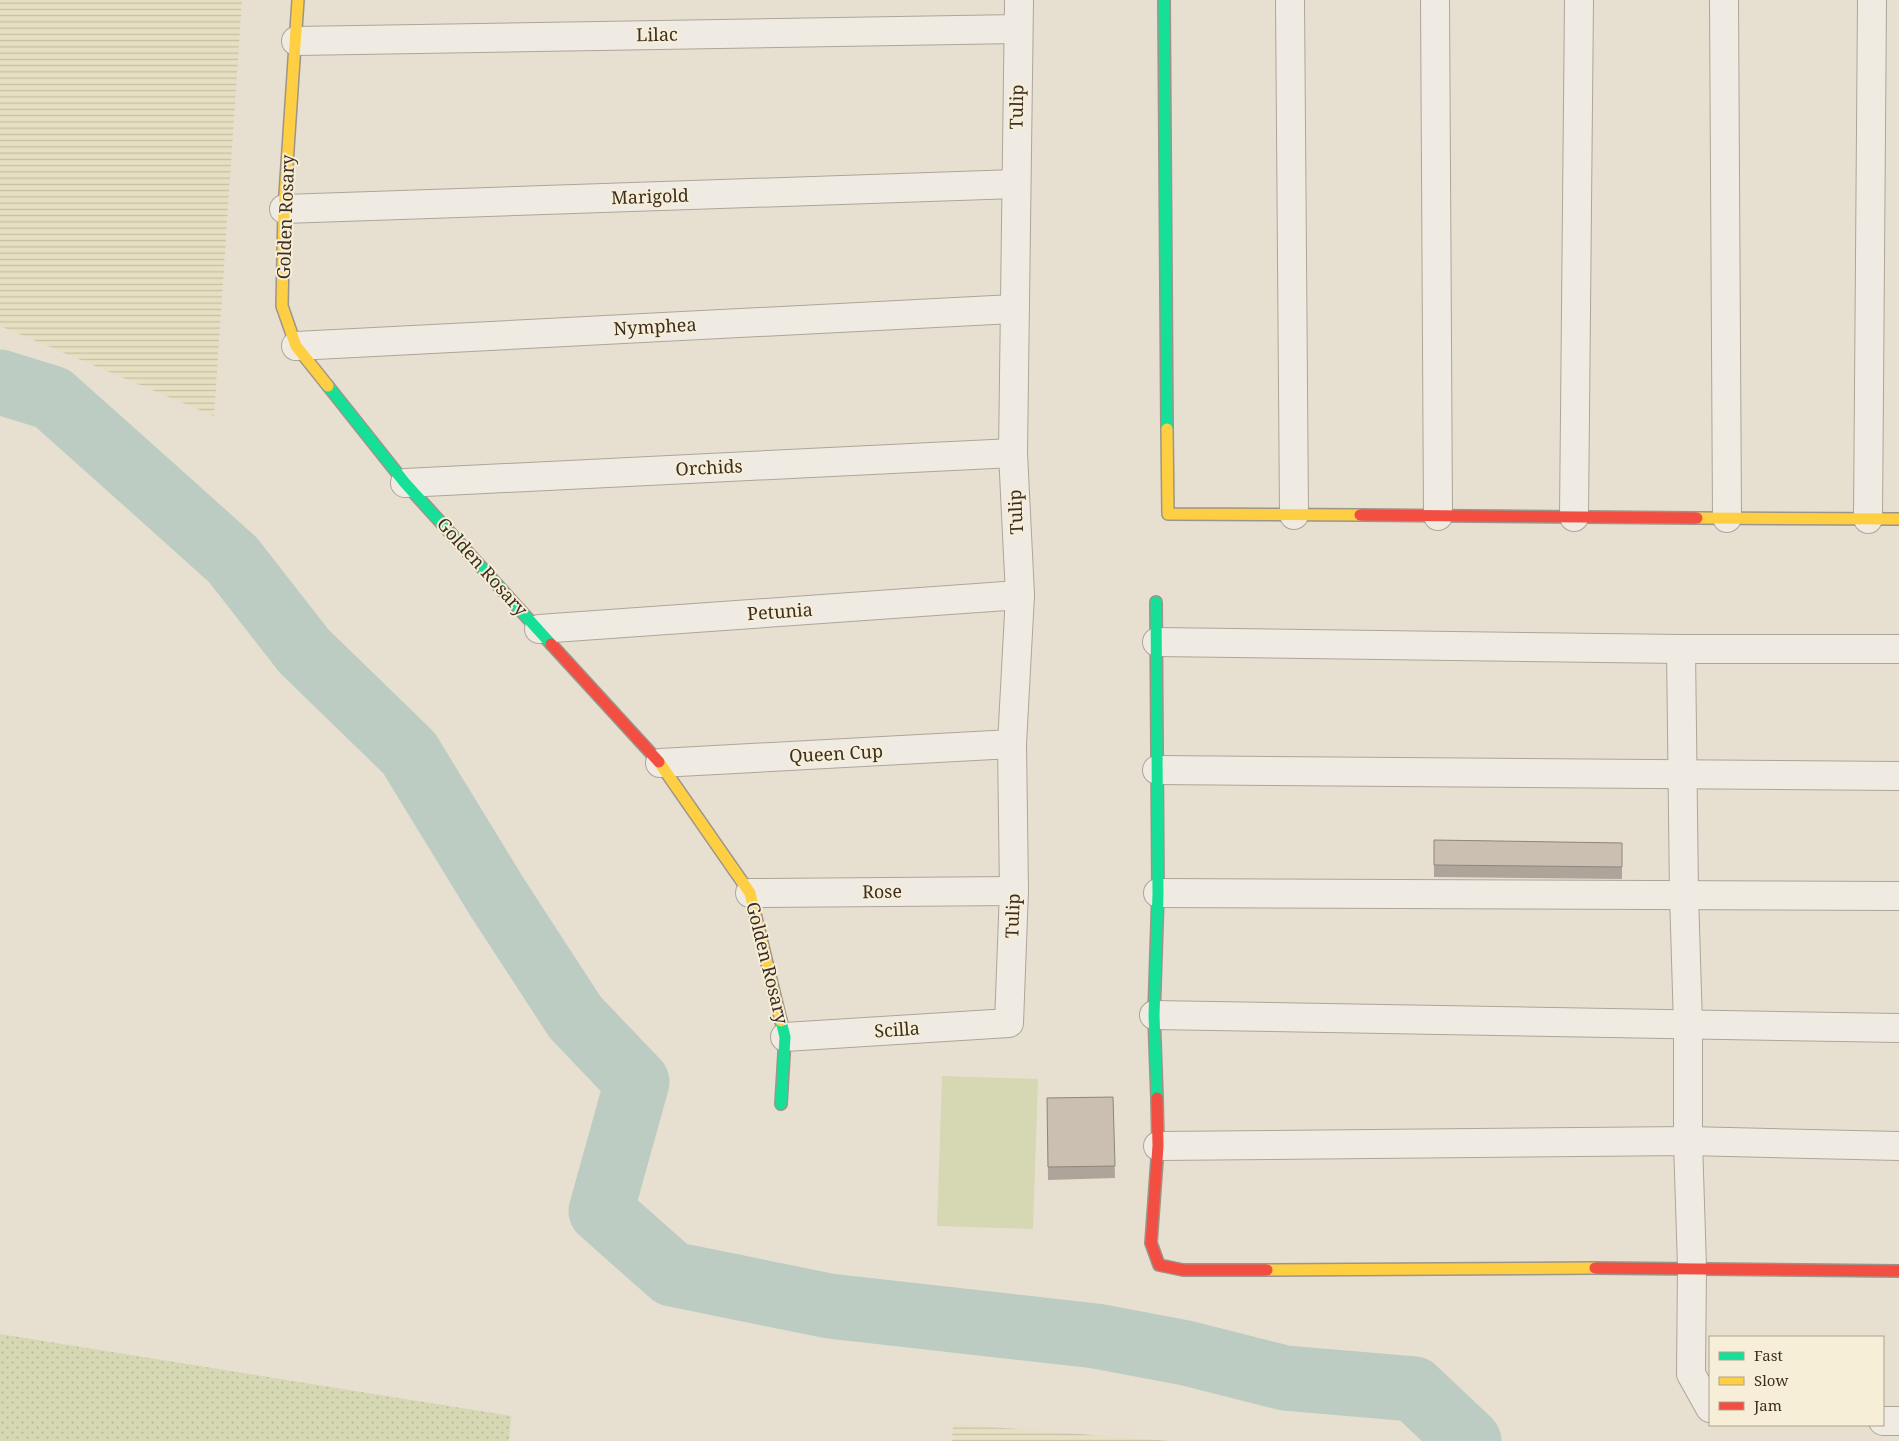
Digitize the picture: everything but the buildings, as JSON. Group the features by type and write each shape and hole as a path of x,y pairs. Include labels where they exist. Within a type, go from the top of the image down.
{"street":[{"name":"Golden Rosary","path":"298,0 284,209 282,306 296,346 405,482 660,763 750,893 785,1037 781,1104"},
{"name":"Tulip","path":"1009,1023 1014,891 1012,744 1020,595 1013,453 1019,0"},
{"path":"1164,0 1168,514 1899,519"},
{"path":"1290,0 1294,515"},
{"path":"1435,0 1438,516"},
{"path":"1574,517 1579,0"},
{"path":"1724,0 1726,518"},
{"path":"1868,519 1872,0"},
{"name":"Lilac","path":"296,41 1018,29"},
{"name":"Marigold","path":"284,209 1016,184"},
{"name":"Nymphea","path":"296,346 1014,308"},
{"name":"Orchids","path":"405,482 1013,453"},
{"name":"Petunia","path":"539,629 1020,595"},
{"path":"1156,602 1158,893 1154,1015 1158,1146 1152,1243 1159,1265 1183,1270 1692,1267 1899,1271"},
{"path":"1157,642 1681,649 1899,649"},
{"path":"1681,649 1684,894 1688,1025 1688,1141 1692,1267 1691,1374 1709,1406"},
{"name":"Queen Cup","path":"660,763 1012,744"},
{"path":"1157,770 1682,776 1899,776"},
{"name":"Rose","path":"750,893 1014,891"},
{"path":"1158,893 1899,896"},
{"path":"1154,1015 1899,1028"},
{"name":"Scilla","path":"785,1037 1009,1023"},
{"path":"1158,1146 1688,1141 1899,1146"},
{"path":"1884,1421 1899,1421"}],"shaded area":[{"path":"0,0 242,0 214,416 0,326"},
{"path":"953,1424 1170,1441 952,1441"}],"green space":[{"path":"942,1076 1038,1079 1033,1229 937,1226"},
{"path":"0,1334 511,1416 509,1441 0,1441"}],"waterway":[{"path":"0,382 52,398 233,560 304,651 409,753 497,897 575,1017 637,1082 601,1211 672,1274 829,1306 1096,1336 1186,1353 1285,1378 1414,1389 1469,1441"}],"traffic: fast":[{"path":"1164,0 1167,429"},
{"path":"328,386 405,483 551,644"},
{"path":"1156,602 1158,893 1154,1015 1157,1098"},
{"path":"781,1021 785,1037 781,1104"}],"traffic: slow":[{"path":"298,0 284,209 282,306 296,346 328,386"},
{"path":"1167,429 1168,514 1360,515"},
{"path":"1697,518 1899,519"},
{"path":"659,762 750,893 781,1021"},
{"path":"1267,1270 1595,1268"}],"traffic: jam":[{"path":"1360,515 1697,518"},
{"path":"551,644 659,762"},
{"path":"1157,1098 1158,1146 1151,1243 1159,1265 1183,1270 1267,1270"},
{"path":"1595,1268 1899,1271"}]}
